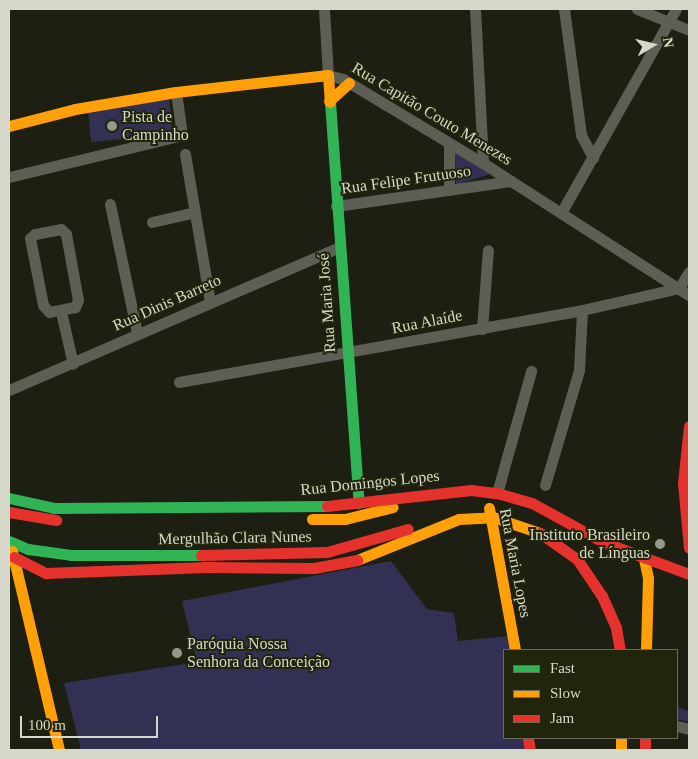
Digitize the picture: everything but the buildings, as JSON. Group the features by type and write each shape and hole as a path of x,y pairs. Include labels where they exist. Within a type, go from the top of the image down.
{"main road":[{"name":"Rua Capitão Couto Menezes","path":"9,126 74,109 176,92 328,75"},
{"name":"Rua Maria José","path":"328,75 346,354 359,503"},
{"path":"329,101 349,83"},
{"path":"689,426 683,483 689,548"},
{"name":"Rua Domingos Lopes","path":"9,498 54,508 320,507 471,490 497,493 532,503 603,542 644,559 689,574"},
{"name":"Rua Maria Lopes","path":"471,490 484,500 493,517 515,649"},
{"name":"Mergulhão Clara Nunes","path":"9,512 58,520 345,519 394,507 423,495"},
{"path":"14,556 46,573 207,567 314,568 365,558 460,519 493,517 524,526 555,541 577,558 596,584 616,628 620,649"},
{"name":"Mergulhão Clara Nunes","path":"9,540 28,549 71,555 307,554 351,546 432,522 460,519"},
{"path":"9,540 59,750"},
{"path":"644,559 648,578 646,649"},
{"path":"9,578 26,611"}],"street":[{"name":"Rua Maria José","path":"324,9 328,75"},
{"path":"475,9 483,163"},
{"path":"564,9 580,130 593,158"},
{"path":"637,9 670,20 689,30"},
{"path":"561,213 676,9"},
{"name":"Rua Capitão Couto Menezes","path":"328,75 349,83 483,163 684,292"},
{"path":"9,177 182,135 176,92"},
{"path":"449,144 449,190"},
{"path":"185,154 210,302"},
{"name":"Rua Felipe Frutuoso","path":"336,206 511,181"},
{"path":"110,204 137,333"},
{"path":"152,222 195,212"},
{"path":"59,229 66,234 78,300 75,307 61,312 49,312 44,309 30,238 34,234 59,229"},
{"name":"Rua Dinis Barreto","path":"9,390 73,364 137,333 339,247"},
{"path":"482,329 488,250"},
{"path":"684,292 689,272"},
{"name":"Rua Alaíde","path":"179,382 346,354 684,292"},
{"path":"545,485 579,370 582,310"},
{"path":"61,312 73,364"},
{"path":"497,493 532,371"}],"shaded area":[{"path":"169,97 173,134 91,142 87,106"},
{"path":"455,151 490,174 456,185"},
{"path":"391,561 427,609 454,613 458,641 509,636 511,649 503,649 503,739 524,739 526,750 81,750 64,683 197,662 182,601"},
{"path":"678,707 689,711 689,722 678,719"}],"traffic: fast":[{"path":"330,102 359,503"},
{"path":"9,498 54,508 327,506"},
{"path":"9,541 28,549 71,555 201,555"}],"traffic: slow":[{"path":"9,126 75,109 176,92 328,75 330,102"},
{"path":"329,101 349,83"},
{"path":"312,519 345,519 393,507"},
{"path":"489,508 515,649"},
{"path":"357,560 459,519 493,517 540,533"},
{"path":"12,551 59,750"},
{"path":"644,559 648,578 646,649"},
{"path":"621,739 621,750"}],"traffic: jam":[{"path":"689,426 683,483 689,548"},
{"path":"327,506 471,490 497,493 532,503 603,542 689,574"},
{"path":"9,512 56,520"},
{"path":"201,555 327,552 408,529"},
{"path":"540,533 577,559 602,596 616,628 620,649"},
{"path":"14,557 46,573 207,567 314,568 357,560"},
{"path":"528,739 530,750"},
{"path":"645,739 645,750"}],"place":[{"name":"Pista de Campinho","path":"112,126"},
{"name":"Instituto Brasileiro de Línguas","path":"660,544"},
{"name":"Paróquia Nossa Senhora da Conceição","path":"177,653"}]}
